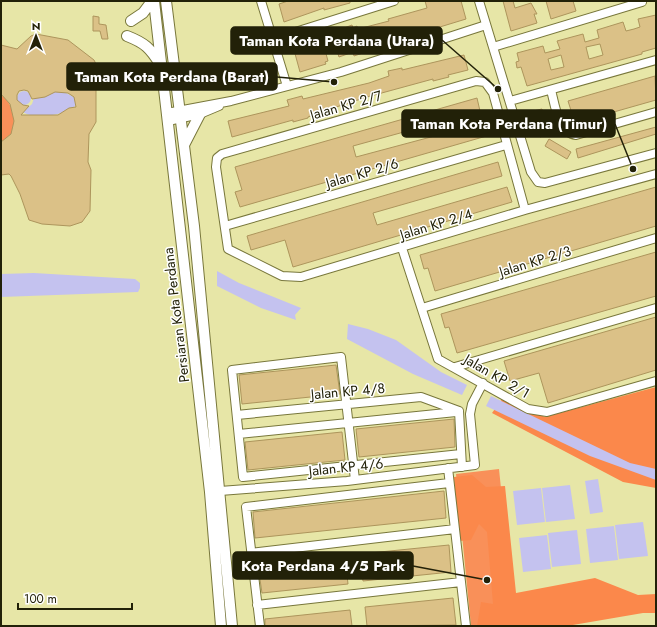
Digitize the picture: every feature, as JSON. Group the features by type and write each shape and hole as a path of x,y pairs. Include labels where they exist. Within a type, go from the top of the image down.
{"street":[{"path":"131,21 143,13 153,1"},
{"name":"Persiaran Kota Perdana","path":"153,1 209,485 221,626"},
{"name":"Persiaran Kota Perdana","path":"166,1 197,249 232,626"},
{"path":"261,1 287,86"},
{"path":"273,39 394,1"},
{"path":"479,1 531,172 538,182 545,183 656,154"},
{"path":"493,48 642,2"},
{"path":"167,117 341,72 486,25"},
{"path":"127,36 150,48 161,66"},
{"path":"510,101 656,60"},
{"name":"Jalan KP 2/7","path":"225,226 216,167 217,158 222,154 476,81 485,82 493,92 506,145"},
{"path":"551,90 563,129 569,134 576,135 656,112"},
{"path":"180,114 200,114 231,101"},
{"path":"184,144 200,114"},
{"path":"506,145 525,210"},
{"name":"Jalan KP 2/6","path":"225,226 506,145"},
{"name":"Jalan KP 2/4","path":"225,226 228,248 282,276 301,277 525,210 656,174"},
{"name":"Jalan KP 2/3","path":"422,308 656,238"},
{"name":"Jalan KP 2/1","path":"402,248 438,359 455,367 528,409 546,412 656,381"},
{"path":"455,367 656,308"},
{"path":"349,495 353,466 341,357 232,370 243,477 353,466 461,454"},
{"name":"Jalan KP 4/6","path":"220,491 351,480 475,465 470,414 472,404 483,383"},
{"name":"Jalan KP 4/8","path":"237,415 421,397 458,411"},
{"path":"239,434 458,411 462,467"},
{"path":"448,468 466,626"},
{"name":"Jalan KP 4/6","path":"251,553 246,507 449,484"},
{"path":"260,626 251,553 455,529"},
{"path":"257,605 461,582"}],"shaded area":[{"path":"1,95 11,107 14,125 11,134 1,142"},
{"path":"656,387 656,488 623,482 492,413 503,398 545,417"},
{"path":"499,469 507,547 509,613 480,626 471,626 456,474"},
{"path":"472,475 486,487 505,486 516,593 595,578 638,595 656,594 656,613 643,613 567,626 477,626 481,602 493,604 487,532 479,524 471,540 459,541 454,477"}],"water":[{"path":"21,91 27,91 31,95 31,101 27,105 21,105 17,101 17,95"},
{"path":"52,92 64,92 74,97 76,105 59,114 35,116 23,112 32,104 34,98 45,97"},
{"path":"217,271 239,283 301,308 295,315 296,320 261,308 217,286"},
{"path":"34,273 135,279 140,283 140,288 138,292 1,297 1,274"},
{"path":"348,324 368,329 396,340 441,372 467,385 462,395 413,374 347,339"},
{"path":"491,396 630,463 656,469 656,480 590,456 486,406"},
{"path":"598,479 603,512 590,514 585,481"},
{"path":"570,485 575,519 546,522 542,488"},
{"path":"541,488 545,522 517,525 513,491"},
{"path":"643,522 648,556 619,559 615,525"},
{"path":"614,526 618,560 590,563 586,529"},
{"path":"577,530 581,564 552,567 548,533"},
{"path":"547,535 551,569 523,572 519,538"}],"building":[{"path":"288,1 350,1 350,3 324,10 324,8 284,22 279,4"},
{"path":"425,1 461,1 466,19 371,48 372,50 354,56 353,52 339,57 333,39 346,34 344,28 352,25 353,28 357,26 358,29 389,21 388,19 427,8"},
{"path":"503,1 513,1 515,8 531,3 537,14 534,14 537,23 511,31"},
{"path":"546,1 573,1 576,11 551,19"},
{"path":"656,15 656,48 642,52 642,54 527,86 521,67 517,68 516,62 519,61 517,53 543,46 545,53 560,49 557,41 583,34 585,42 599,38 597,30 623,22 626,31 634,29 640,27 638,19","holes":["600,44 603,55 589,59 586,47","561,55 564,67 551,70 548,59"]},
{"path":"93,16 99,17 99,24 106,25 108,39 102,39 100,31 93,31"},
{"path":"36,34 68,40 94,60 96,64 96,122 89,134 88,162 91,170 90,211 82,222 70,226 42,224 29,220 20,194 11,176 9,174 1,175 1,142 11,134 14,121 10,104 1,94 1,45 17,49 31,36","holes":["19,91 28,91 32,99 45,97 55,92 68,93 74,97 76,107 69,108 58,115 21,115 29,106 23,105 17,100 17,95"]},
{"path":"319,39 322,51 325,50 328,61 325,62 326,64 300,72 294,50 309,46 308,42"},
{"path":"464,55 468,70 448,75 449,77 433,81 433,79 367,97 308,118 293,122 293,120 232,137 228,121 289,106 287,100 302,96 303,99 369,83 389,76 388,71 402,68 402,70"},
{"path":"655,76 656,100 575,123 568,101"},
{"path":"477,98 480,111 353,146 356,157 487,122 490,135 240,207 235,192 242,190 235,167"},
{"path":"542,109 549,134 540,137 533,111"},
{"path":"656,127 656,134 578,158 576,149"},
{"path":"549,139 571,152 567,159 545,146"},
{"path":"498,162 502,176 373,213 377,225 507,187 512,202 293,267 285,240 251,250 247,236"},
{"path":"656,187 656,226 435,291 428,268 424,269 420,255"},
{"path":"656,252 656,296 457,353 449,327 445,328 441,314"},
{"path":"656,317 656,370 548,403 539,373 510,381 504,361"},
{"path":"336,365 340,394 242,404 239,375"},
{"path":"454,419 455,447 359,457 356,429"},
{"path":"342,432 345,460 248,470 245,442"},
{"path":"444,491 446,518 255,538 253,512"},
{"path":"449,545 451,572 363,581 360,554"},
{"path":"345,557 348,584 262,593 258,566"},
{"path":"453,598 456,625 367,626 365,607"},
{"path":"350,610 352,626 265,626 265,619"}],"place":[{"name":"Taman Kota Perdana (Barat)","path":"334,82"},
{"name":"Taman Kota Perdana (Utara)","path":"498,89"},
{"name":"Taman Kota Perdana (Timur)","path":"633,169"},
{"name":"Kota Perdana 4/5 Park","path":"487,580"}]}
